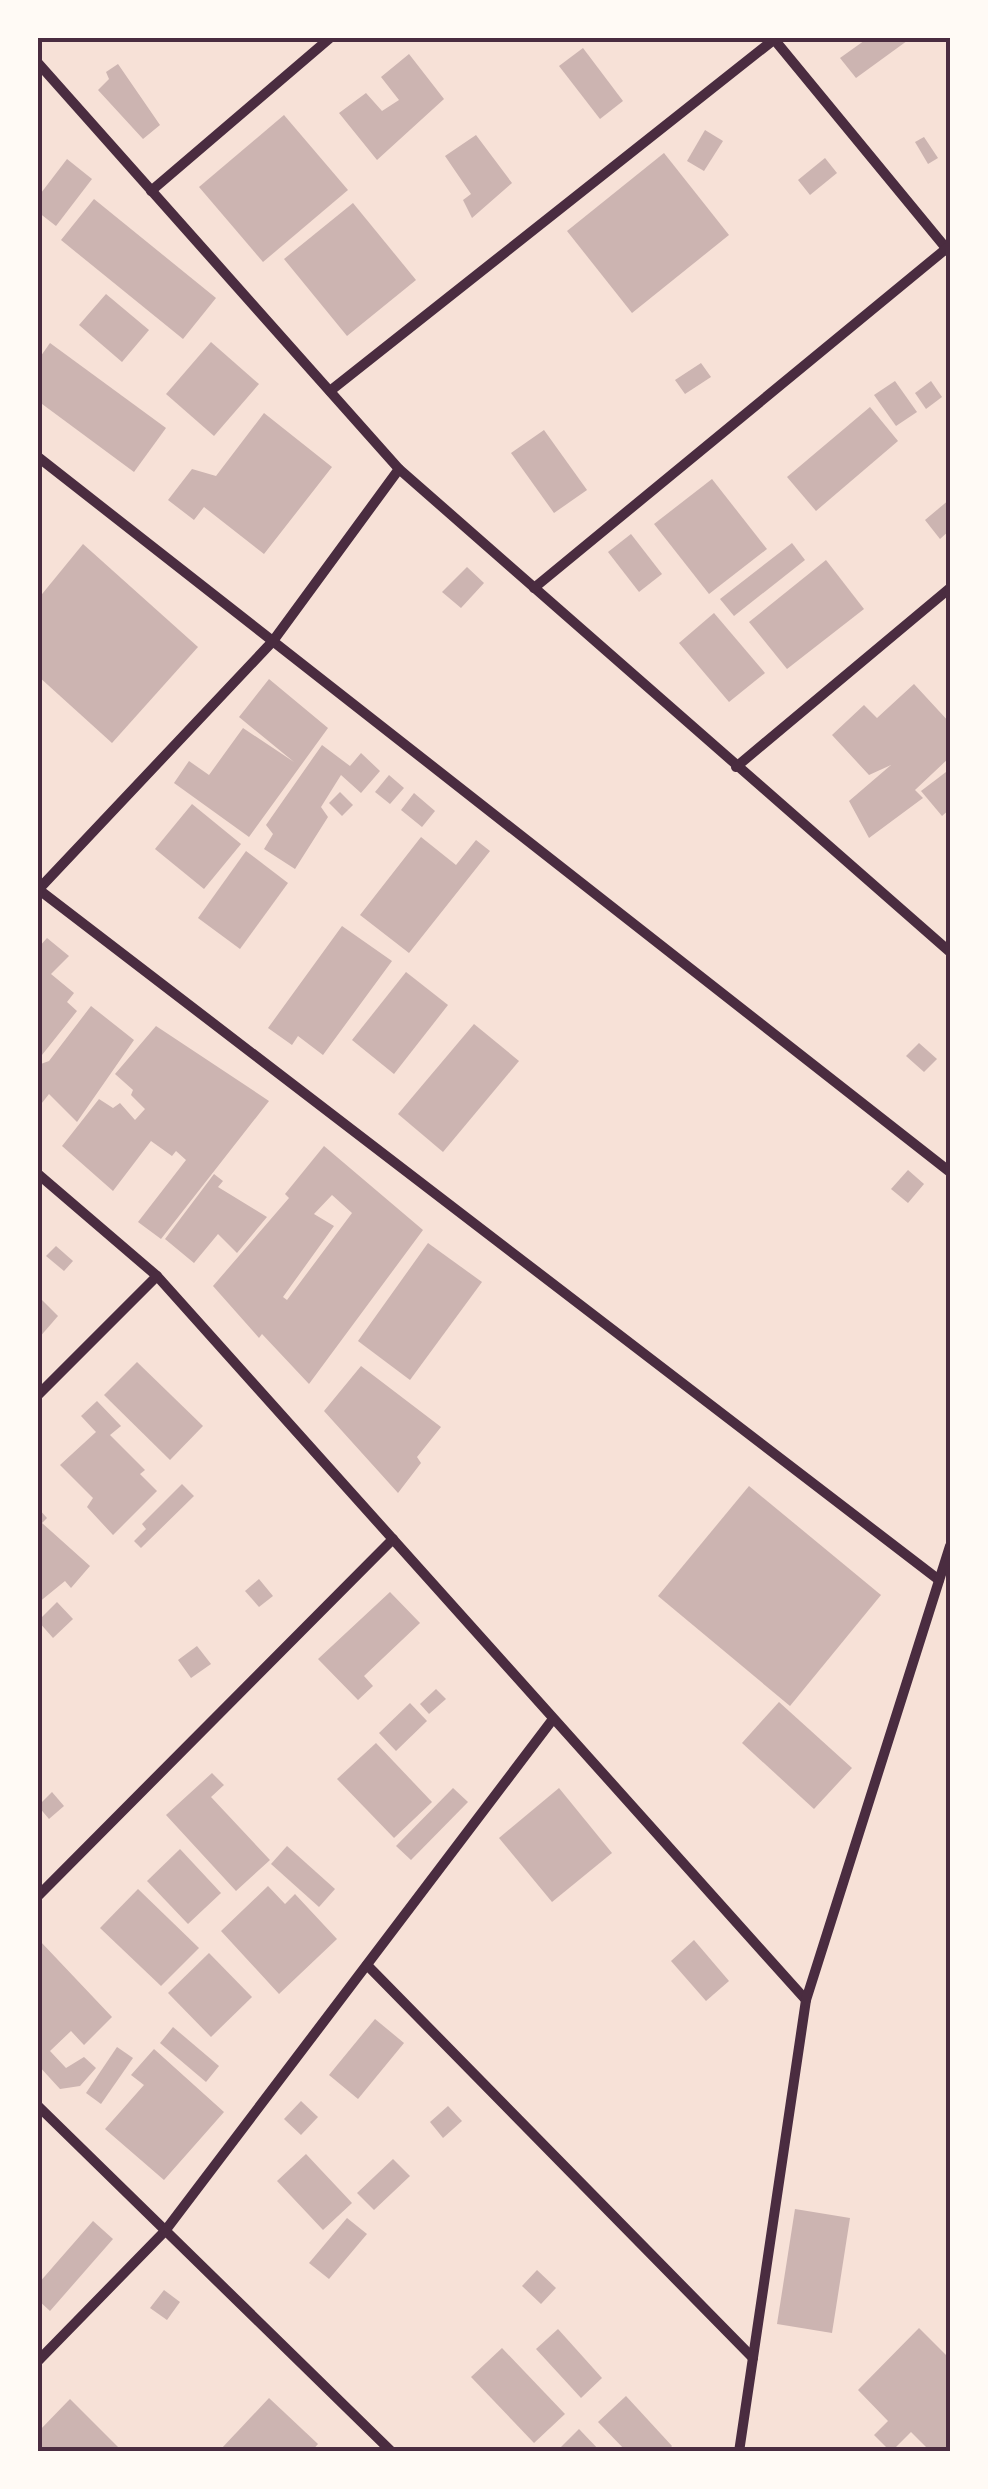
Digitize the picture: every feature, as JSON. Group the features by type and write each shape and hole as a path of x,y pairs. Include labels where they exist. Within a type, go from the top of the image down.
{"street":[{"path":"151,191 330,38"},
{"path":"330,391 775,38 949,250 534,588"},
{"path":"38,64 399,470 950,952"},
{"path":"38,457 950,1172"},
{"path":"399,470 272,641 38,889 939,1580"},
{"path":"736,768 950,588"},
{"path":"38,1174 157,1276 806,2000"},
{"path":"38,1396 157,1276"},
{"path":"38,1896 393,1539"},
{"path":"740,2452 806,2000 950,1546"},
{"path":"38,2362 165,2231 553,1719"},
{"path":"367,1965 753,2358"},
{"path":"38,2106 392,2452"}],"building":[{"path":"868,38 911,38 856,78 840,58"},
{"path":"583,48 623,101 600,119 559,66"},
{"path":"409,54 444,99 377,160 339,113 366,93 382,111 399,100 381,77"},
{"path":"118,64 160,125 143,139 98,90 109,79 106,72"},
{"path":"284,115 348,190 263,262 199,187"},
{"path":"705,130 723,141 704,171 687,161"},
{"path":"476,135 512,183 472,218 463,200 471,194 445,156"},
{"path":"924,137 938,158 928,164 915,142"},
{"path":"664,153 729,235 632,313 567,231"},
{"path":"825,158 837,173 810,195 798,180"},
{"path":"67,159 92,179 56,226 38,212 38,197"},
{"path":"94,199 216,298 183,339 61,240"},
{"path":"353,203 416,280 347,336 284,259"},
{"path":"106,294 149,330 122,362 79,325"},
{"path":"211,342 259,384 214,436 166,394"},
{"path":"50,343 166,428 134,472 38,401 38,360"},
{"path":"701,363 711,377 685,394 675,380"},
{"path":"895,381 917,412 896,426 874,395"},
{"path":"931,381 942,397 926,409 915,393"},
{"path":"870,407 898,441 816,511 787,477"},
{"path":"264,413 332,467 264,554 204,507 194,520 168,500 192,469 216,476"},
{"path":"544,430 587,490 554,513 511,453"},
{"path":"712,479 767,549 709,594 654,524"},
{"path":"950,499 950,530 940,539 925,520"},
{"path":"631,534 662,574 639,592 608,552"},
{"path":"792,543 805,560 734,616 720,599"},
{"path":"83,544 198,647 112,743 38,676 38,599"},
{"path":"826,560 864,609 787,669 749,622"},
{"path":"467,567 484,583 461,608 442,592"},
{"path":"714,613 765,673 729,702 679,643"},
{"path":"269,679 328,728 249,837 174,783 189,761 209,775 243,728 294,762 239,717"},
{"path":"914,684 950,723 950,757 915,790 923,798 869,838 849,801 891,765 869,775 832,735 864,705 877,718"},
{"path":"322,745 350,766 361,753 380,771 361,793 341,775 321,807 328,817 295,869 264,849 273,834 266,825"},
{"path":"946,772 950,777 950,809 942,816 921,791"},
{"path":"389,775 404,788 390,804 375,792"},
{"path":"340,792 353,805 342,816 329,803"},
{"path":"414,793 435,811 422,827 401,810"},
{"path":"192,804 241,844 204,889 155,849"},
{"path":"421,837 456,865 476,840 490,851 409,953 360,915"},
{"path":"246,851 288,883 240,949 198,918"},
{"path":"342,926 392,961 323,1055 298,1036 292,1045 268,1028"},
{"path":"47,938 69,956 51,974 74,993 67,1002 77,1011 38,1060 38,948"},
{"path":"406,972 448,1005 394,1074 352,1040"},
{"path":"91,1006 134,1040 77,1122 49,1094 38,1108 38,1065 49,1061"},
{"path":"474,1024 519,1061 443,1152 398,1114"},
{"path":"156,1026 269,1101 161,1239 138,1222 186,1160 176,1151 172,1156 151,1141 113,1191 62,1146 99,1099 113,1108 120,1103 135,1120 145,1109 131,1095 133,1090 115,1074"},
{"path":"919,1043 937,1059 924,1072 906,1056"},
{"path":"324,1146 423,1230 309,1384 262,1334 259,1338 213,1286 289,1198 285,1194","holes":["332,1195 352,1213 287,1300 283,1297 334,1226 314,1214"]},
{"path":"908,1170 924,1184 908,1203 891,1189"},
{"path":"214,1174 223,1181 218,1187 267,1217 237,1253 218,1234 194,1263 165,1239"},
{"path":"428,1243 482,1282 410,1380 358,1341"},
{"path":"56,1246 73,1261 64,1271 46,1256"},
{"path":"38,1296 58,1316 38,1339"},
{"path":"137,1362 203,1426 170,1460 104,1395"},
{"path":"361,1366 441,1427 417,1457 421,1463 398,1493 324,1411"},
{"path":"97,1401 121,1426 110,1435 145,1470 140,1474 157,1491 113,1535 87,1507 93,1498 60,1465 96,1432 81,1416"},
{"path":"182,1484 194,1496 141,1548 134,1541 146,1529 142,1524"},
{"path":"749,1486 881,1595 790,1706 658,1596"},
{"path":"38,1508 47,1518 42,1523 90,1566 71,1588 65,1581 38,1603"},
{"path":"259,1579 273,1596 259,1607 245,1591"},
{"path":"390,1592 420,1623 364,1676 373,1686 358,1700 318,1659"},
{"path":"57,1602 73,1619 53,1638 38,1621"},
{"path":"197,1646 211,1664 191,1678 178,1660"},
{"path":"436,1689 446,1699 429,1714 420,1704"},
{"path":"779,1702 852,1768 814,1809 742,1743"},
{"path":"410,1703 427,1721 396,1751 379,1733"},
{"path":"376,1743 432,1802 394,1838 337,1779"},
{"path":"212,1773 224,1785 211,1797 270,1860 236,1891 166,1815"},
{"path":"453,1788 468,1802 411,1860 396,1846"},
{"path":"559,1788 612,1853 552,1902 499,1838"},
{"path":"52,1792 64,1806 49,1819 38,1806"},
{"path":"287,1846 335,1889 319,1907 271,1864"},
{"path":"180,1849 221,1893 188,1924 147,1881"},
{"path":"268,1886 285,1904 295,1894 337,1939 279,1994 221,1931"},
{"path":"138,1889 199,1948 161,1986 100,1928"},
{"path":"694,1940 729,1981 706,2001 671,1961"},
{"path":"40,1941 112,2017 84,2045 71,2031 50,2051 66,2068 84,2057 96,2068 80,2086 60,2089 38,2065"},
{"path":"209,1953 252,1997 211,2037 168,1993"},
{"path":"375,2019 404,2043 358,2099 329,2075"},
{"path":"173,2027 219,2066 206,2082 160,2043"},
{"path":"117,2047 133,2058 101,2104 86,2093"},
{"path":"154,2049 224,2112 164,2180 105,2129 144,2085 131,2075"},
{"path":"301,2101 318,2117 301,2135 284,2119"},
{"path":"448,2106 462,2121 443,2138 430,2122"},
{"path":"306,2154 352,2203 323,2230 277,2181"},
{"path":"393,2159 410,2176 374,2210 357,2193"},
{"path":"795,2209 850,2218 832,2333 777,2324"},
{"path":"347,2218 367,2234 329,2279 309,2263"},
{"path":"93,2221 113,2239 50,2311 38,2300 38,2284"},
{"path":"537,2270 556,2288 541,2304 522,2286"},
{"path":"164,2290 180,2302 167,2320 150,2308"},
{"path":"919,2328 950,2359 950,2452 931,2452 911,2432 891,2452 874,2435 888,2421 858,2390"},
{"path":"558,2329 602,2378 581,2398 536,2349"},
{"path":"502,2348 565,2414 534,2443 471,2377"},
{"path":"626,2396 672,2446 667,2452 627,2452 598,2422"},
{"path":"269,2398 318,2444 311,2452 224,2452 221,2449"},
{"path":"70,2399 123,2452 38,2452 38,2432"},
{"path":"579,2429 601,2452 556,2452"}]}
